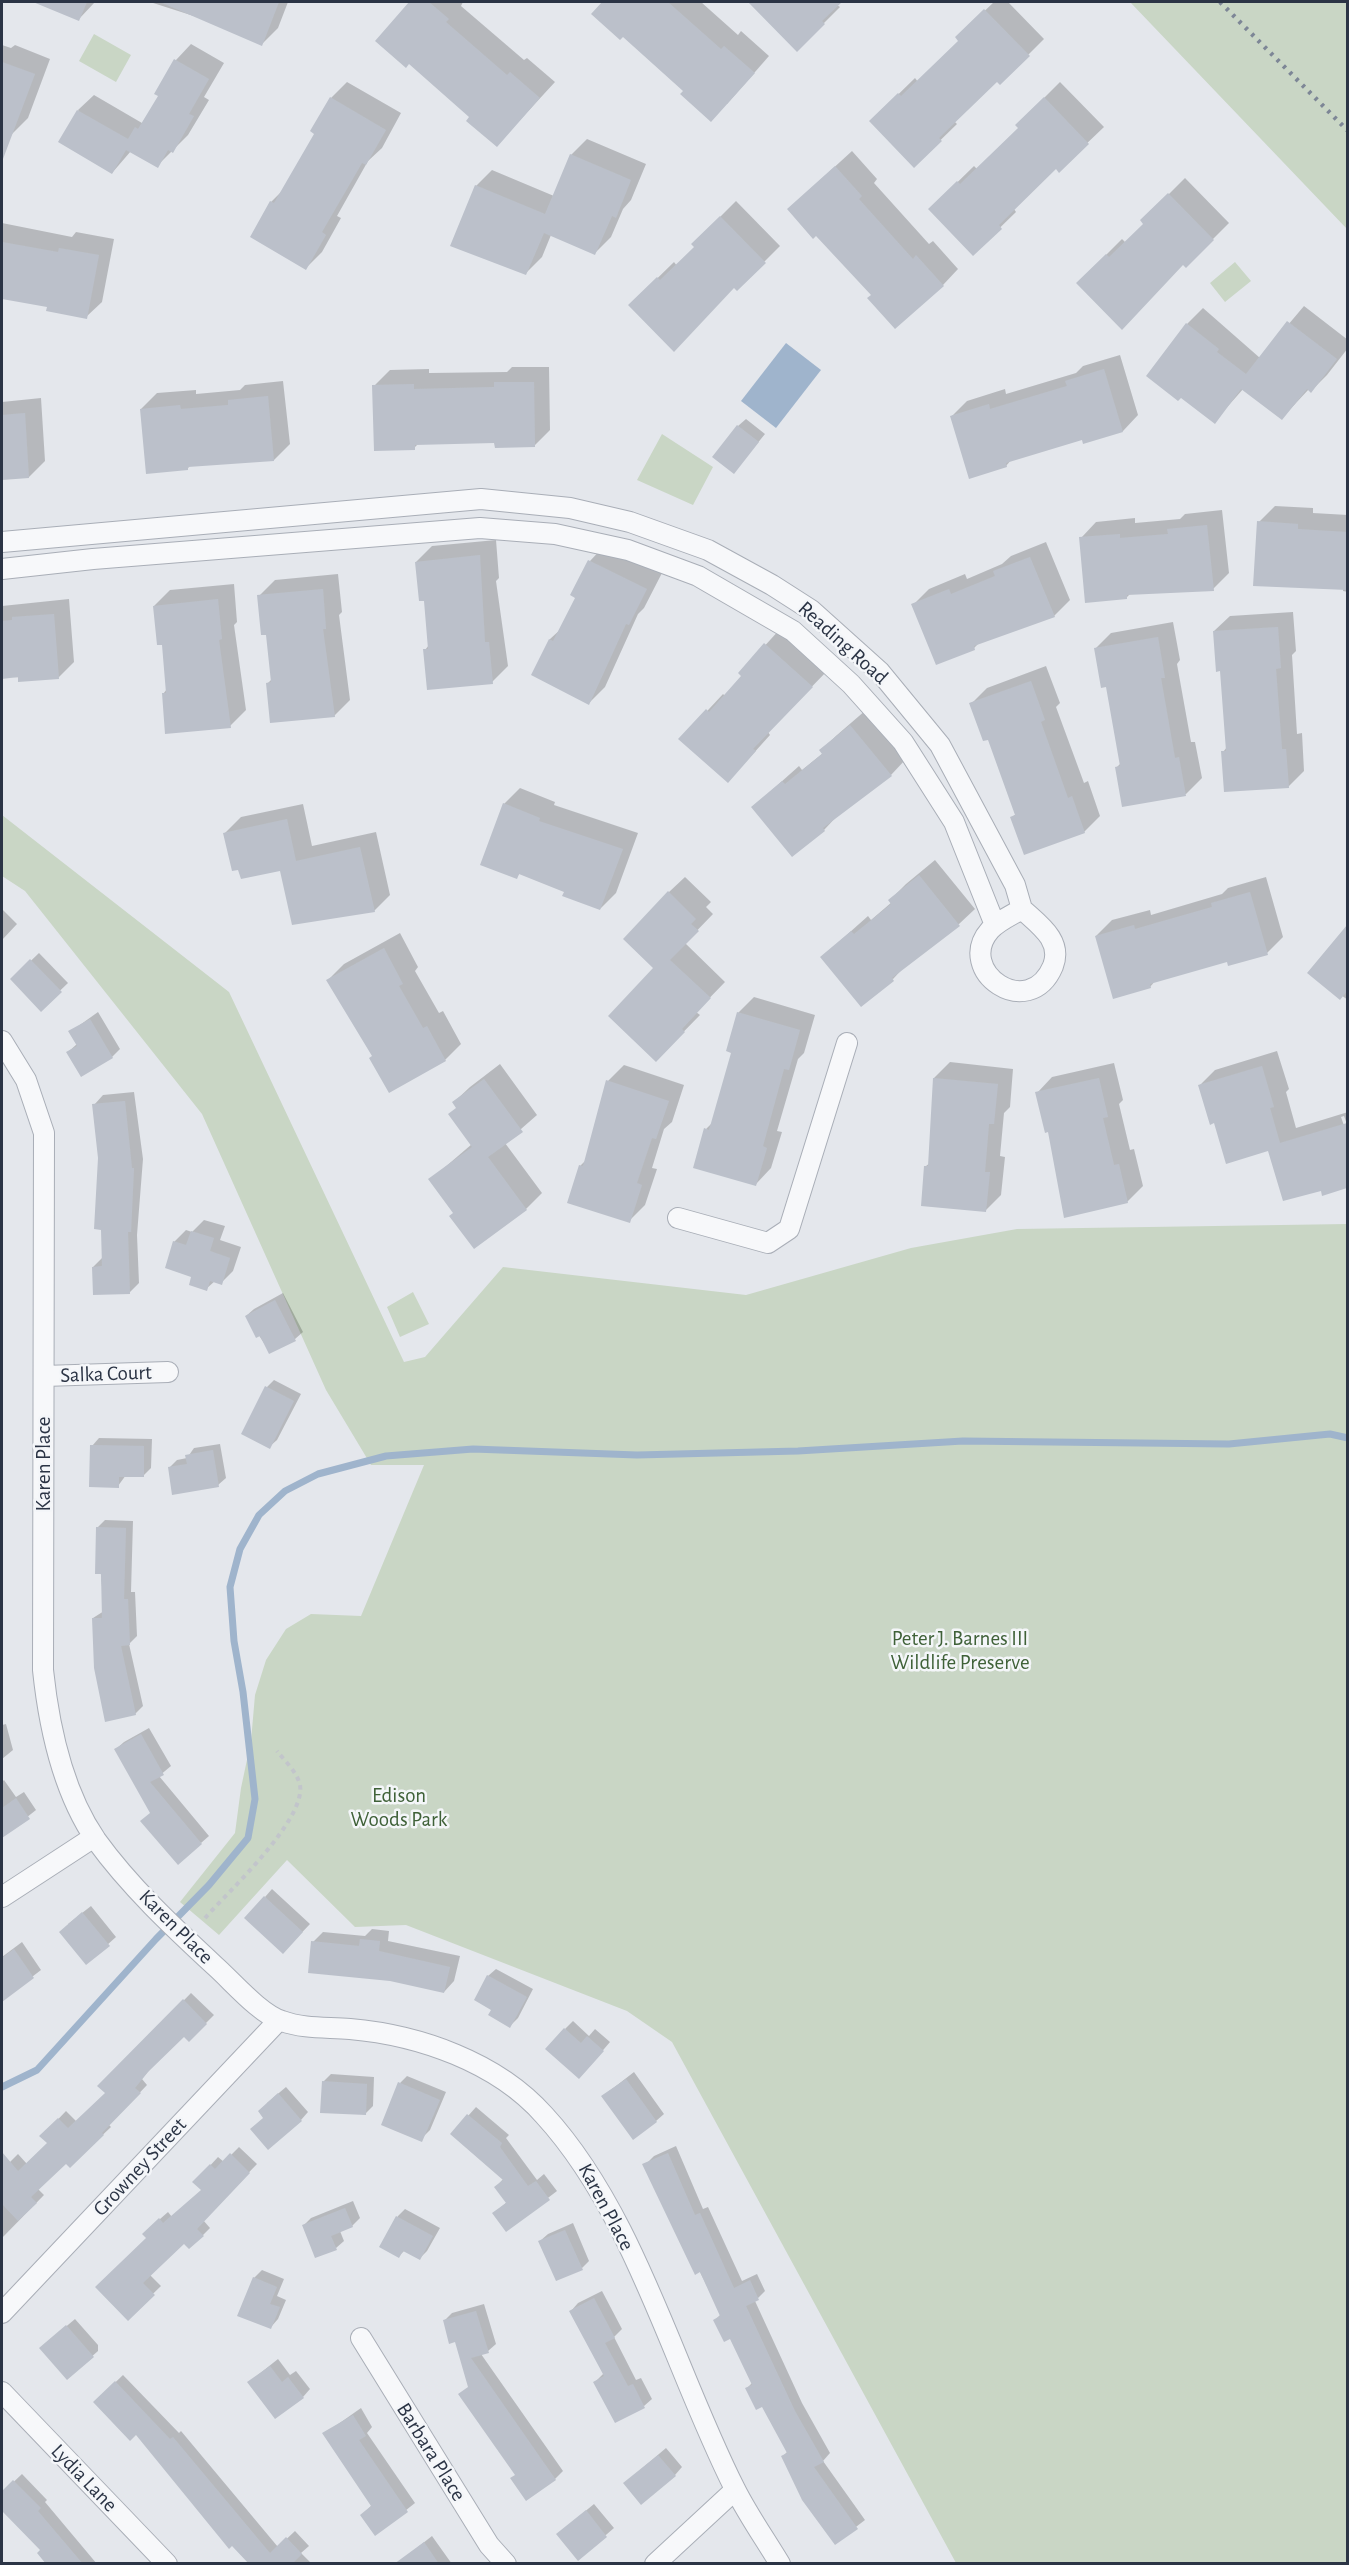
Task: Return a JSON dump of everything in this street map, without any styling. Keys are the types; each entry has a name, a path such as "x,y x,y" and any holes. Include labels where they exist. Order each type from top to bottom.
{"street":[{"name":"Reading Road","path":"2,542 481,499 570,508 630,522 708,550 811,610 880,672 940,745 1015,885 1022,909"},
{"name":"Reading Road","path":"2,569 93,559 480,528 555,534 628,550 698,576 793,631 851,684 903,742 954,822 995,925"},
{"path":"1022,909 1047,932 1054,949 1054,961 1049,975 1029,991 1008,990 994,982 987,974 981,952 986,937 995,925 1022,909"},
{"name":"Karen Place","path":"2,1041 26,1080 44,1133 43,1670 46,1706 71,1790 94,1837 121,1872 177,1930 256,2004 278,2020 314,2028 385,2034 422,2042 488,2072 516,2090 543,2113 587,2166 634,2260 735,2490 780,2564"},
{"path":"678,1218 768,1244 789,1229 847,1043"},
{"name":"Salka Court","path":"44,1376 168,1372"},
{"path":"2,1897 94,1837"},
{"name":"Growney Street","path":"2,2313 278,2020"},
{"name":"Barbara Place","path":"361,2338 489,2545 506,2564"},
{"name":"Lydia Lane","path":"2,2392 167,2564"},
{"path":"655,2564 735,2490"}],"path":[{"path":"205,1918 283,1831 294,1813 300,1786 297,1775 277,1751"}],"green space":[{"path":"1130,2 1347,2 1347,229"},
{"path":"94,34 131,55 116,82 79,61"},
{"path":"1235,262 1251,281 1225,302 1210,283"},
{"path":"662,434 713,467 693,505 637,480"},
{"name":"Peter J. Barnes III Wildlife Preserve","path":"2,815 229,992 404,1362 425,1357 503,1267 746,1295 911,1248 1017,1229 1347,1224 1347,2563 956,2563 672,2042 627,2011 406,1925 355,1927 287,1860 219,1935 180,1902 235,1833 251,1741 255,1695 266,1660 286,1629 311,1614 361,1616 424,1465 371,1465 326,1390 202,1114 25,891 2,876"},
{"path":"413,1292 429,1324 400,1337 387,1307"}],"water":[{"path":"786,343 821,370 776,428 741,401"}],"building":[{"path":"33,2 87,2 79,21"},
{"path":"160,2 279,2 262,46"},
{"path":"409,2 429,2 449,19 446,22 507,75 510,72 540,98 497,147 466,121 469,117 409,64 406,68 375,41"},
{"path":"602,2 668,2 721,49 724,46 755,73 711,122 680,94 683,91 623,37 620,40 591,14"},
{"path":"748,2 842,2 822,21 825,24 797,52"},
{"path":"984,9 1030,56 1000,85 997,82 939,138 942,141 914,168 869,121 898,93 901,96 958,41 955,37"},
{"path":"174,59 209,79 189,114 194,116 173,153 168,150 158,168 126,150 112,174 58,142 77,110 128,139 135,127 138,129 158,96 154,94"},
{"path":"2,62 35,74 3,159 2,159"},
{"path":"330,97 386,130 366,165 362,163 322,232 326,235 306,270 250,237 270,201 274,203 314,134 310,131"},
{"path":"1044,97 1089,144 1059,173 1056,169 999,225 1002,229 973,256 928,209 957,181 960,184 1018,128 1015,125"},
{"path":"570,154 631,180 616,218 612,216 595,255 544,233 526,275 450,246 475,185 545,214"},
{"path":"835,166 862,196 859,199 913,259 916,255 944,286 895,329 867,298 871,295 816,236 813,239 787,209"},
{"path":"1168,193 1214,240 1186,268 1183,265 1122,330 1076,283 1106,254 1109,257 1143,224 1140,220"},
{"path":"720,216 766,263 737,291 734,288 674,352 628,305 657,277 660,280 694,247 691,244"},
{"path":"2,242 58,252 59,248 99,255 87,319 46,311 47,307 2,299"},
{"path":"1287,321 1337,359 1311,393 1307,389 1282,420 1241,389 1215,424 1181,398 1178,401 1146,376 1186,323 1219,349 1217,352 1246,374"},
{"path":"1104,369 1123,432 1083,444 1082,440 1006,463 1007,467 969,479 950,416 989,404 990,409 1067,386 1065,381"},
{"path":"494,382 534,382 535,447 495,448 494,443 415,445 415,450 374,451 372,385 414,384 414,389 494,387"},
{"path":"268,396 274,461 188,467 188,470 146,474 140,409 180,405 181,409 228,405 228,400"},
{"path":"25,413 29,478 2,480 2,415"},
{"path":"737,425 759,442 734,474 712,457"},
{"path":"1257,521 1298,524 1298,529 1347,532 1347,590 1253,586"},
{"path":"1207,525 1214,591 1127,595 1127,599 1085,603 1079,537 1120,534 1120,538 1168,534 1167,529"},
{"path":"480,555 485,642 489,642 493,684 427,690 423,649 428,649 424,601 419,601 415,562"},
{"path":"1030,557 1055,617 974,646 975,650 936,665 911,604 949,589 951,594 995,576 993,571"},
{"path":"588,560 647,589 629,625 626,624 589,705 531,675 549,639 553,641 575,598 570,595"},
{"path":"323,589 326,629 323,629 335,717 270,723 266,683 271,682 266,635 261,635 257,595"},
{"path":"218,599 222,639 219,640 231,728 165,734 162,693 166,693 162,645 157,645 153,606"},
{"path":"54,614 59,679 18,682 18,677 2,679 2,621 12,620 12,617"},
{"path":"1278,627 1281,668 1276,669 1282,749 1286,749 1289,788 1224,792 1221,751 1226,751 1220,671 1216,672 1213,631"},
{"path":"1158,637 1165,678 1161,678 1175,758 1179,757 1186,796 1122,807 1115,767 1120,766 1106,687 1101,688 1094,648"},
{"path":"764,643 813,687 753,749 756,751 728,783 678,739 706,709 709,712 741,676 738,673"},
{"path":"1031,681 1045,720 1041,722 1068,798 1072,796 1085,833 1024,855 1010,817 1015,815 988,740 983,741 969,703"},
{"path":"850,725 892,776 823,828 825,831 792,857 751,807 782,781 785,784 822,754 819,750"},
{"path":"503,803 540,818 539,821 623,849 600,910 562,896 564,892 519,874 517,879 480,865"},
{"path":"287,819 296,861 360,847 375,912 292,925 280,871 241,879 238,870 232,871 223,833"},
{"path":"919,875 960,926 892,978 894,981 861,1007 820,957 851,931 854,934 891,904 888,900"},
{"path":"668,891 696,919 691,924 699,931 670,960 711,998 682,1029 685,1032 656,1062 608,1016 653,968 623,939"},
{"path":"1250,892 1268,955 1228,966 1227,962 1150,984 1151,988 1113,999 1095,936 1134,925 1135,929 1212,907 1211,903"},
{"path":"1347,925 1347,991 1340,1000 1307,973"},
{"path":"384,948 403,984 399,986 423,1028 427,1026 446,1061 389,1093 369,1058 372,1056 326,980"},
{"path":"30,959 62,992 41,1012 10,979"},
{"path":"737,1012 800,1030 789,1070 784,1069 763,1146 767,1148 756,1186 693,1168 704,1128 709,1130 731,1053 726,1051"},
{"path":"90,1019 113,1058 81,1077 66,1052 77,1046 68,1031"},
{"path":"1262,1066 1274,1107 1270,1108 1280,1143 1347,1123 1347,1188 1322,1196 1321,1191 1283,1201 1268,1151 1226,1164 1214,1123 1210,1125 1198,1085"},
{"path":"933,1078 998,1084 994,1124 989,1124 985,1172 990,1172 986,1212 921,1206 924,1166 928,1166"},
{"path":"1099,1078 1108,1117 1103,1118 1114,1165 1119,1164 1128,1203 1064,1218 1048,1132 1045,1133 1035,1092"},
{"path":"484,1079 523,1132 488,1157 527,1210 474,1249 449,1216 453,1213 428,1179 472,1147 448,1114 456,1108 452,1102"},
{"path":"606,1080 669,1101 656,1139 652,1138 637,1183 642,1185 630,1223 567,1203 579,1165 583,1166"},
{"path":"125,1101 132,1168 134,1168 131,1232 128,1232 130,1294 93,1295 92,1267 102,1266 101,1230 94,1229 98,1158 92,1104"},
{"path":"191,1231 214,1238 210,1251 230,1258 222,1285 210,1281 207,1291 189,1285 191,1277 165,1268 173,1241 186,1245"},
{"path":"275,1300 296,1341 269,1354 260,1336 256,1338 245,1316"},
{"path":"265,1386 294,1401 270,1449 241,1434"},
{"path":"90,1445 144,1446 144,1477 119,1477 119,1488 89,1487"},
{"path":"213,1450 219,1487 172,1495 168,1467 187,1464 185,1455"},
{"path":"96,1527 126,1528 124,1599 128,1599 130,1645 121,1646 136,1715 105,1722 94,1668 92,1618 102,1618 101,1574 95,1574"},
{"path":"141,1734 164,1775 150,1782 202,1844 178,1865 140,1821 150,1813 114,1749"},
{"path":"16,1798 30,1819 2,1838 2,1808"},
{"path":"264,1896 303,1932 283,1954 244,1918"},
{"path":"82,1912 110,1946 86,1965 59,1932"},
{"path":"360,1939 380,1941 379,1951 450,1967 444,1993 390,1981 308,1973 311,1941 359,1946"},
{"path":"14,1949 34,1978 2,2002 2,1958"},
{"path":"487,1975 527,1997 510,2028 488,2015 491,2010 474,2000"},
{"path":"183,1999 207,2024 189,2042 184,2037 148,2072 135,2088 141,2093 102,2133 104,2135 70,2168 66,2164 31,2197 37,2203 18,2221 2,2204 2,2152 18,2171 47,2143 39,2136 58,2118 68,2128 105,2093 97,2086"},
{"path":"564,2028 581,2043 587,2036 604,2051 579,2079 545,2049"},
{"path":"626,2079 657,2122 633,2140 601,2096"},
{"path":"322,2081 367,2084 366,2115 320,2113"},
{"path":"398,2082 440,2100 422,2142 381,2125"},
{"path":"278,2093 302,2121 268,2150 250,2129 263,2118 258,2111"},
{"path":"467,2114 502,2143 500,2147 528,2186 536,2181 550,2200 506,2232 492,2213 506,2203 494,2187 503,2180 450,2134"},
{"path":"230,2153 250,2173 197,2229 204,2236 189,2249 184,2244 143,2283 155,2295 128,2321 95,2287 146,2238 142,2234 159,2218 163,2223 201,2190 192,2182 210,2164 215,2169"},
{"path":"668,2153 695,2215 700,2213 734,2288 750,2280 759,2300 746,2306 795,2411 824,2462 814,2467 858,2529 835,2545 802,2500 781,2456 787,2453 762,2407 756,2410 745,2388 752,2385 730,2339 724,2342 713,2320 720,2316 700,2272 695,2275 642,2164"},
{"path":"345,2208 353,2227 331,2236 337,2250 315,2258 302,2225"},
{"path":"396,2216 433,2236 420,2260 403,2251 399,2258 379,2247"},
{"path":"565,2230 583,2270 556,2281 538,2241"},
{"path":"253,2277 277,2287 270,2304 280,2307 271,2329 237,2316"},
{"path":"594,2298 615,2338 605,2343 628,2386 633,2384 645,2408 615,2423 593,2382 604,2376 569,2311"},
{"path":"476,2311 489,2353 471,2358 556,2480 526,2501 510,2478 515,2475 458,2394 468,2387 455,2342 449,2344 443,2320"},
{"path":"66,2325 94,2357 67,2380 39,2348"},
{"path":"270,2366 282,2382 288,2377 304,2398 275,2419 247,2382"},
{"path":"115,2381 170,2439 173,2437 270,2553 286,2537 302,2554 292,2564 249,2564 232,2546 229,2549 136,2435 130,2441 93,2402"},
{"path":"353,2415 366,2436 359,2440 408,2512 375,2536 360,2515 371,2506 322,2433"},
{"path":"658,2455 676,2476 641,2505 623,2483"},
{"path":"13,2480 41,2508 38,2511 83,2564 46,2564 37,2553 40,2550 2,2511 2,2491"},
{"path":"586,2510 607,2537 578,2561 556,2534"},
{"path":"424,2542 439,2564 394,2564"}],"waterway":[{"path":"2,2087 37,2070 156,1939 209,1885 248,1838 255,1799 243,1692 234,1641 230,1587 240,1549 259,1515 285,1491 318,1474 386,1456 473,1449 637,1455 798,1451 963,1441 1229,1444 1330,1434 1348,1438"}],"railway":[{"path":"1220,2 1348,131"}],"park label":[{"name":"Edison Woods Park","path":"399,1808"}]}
